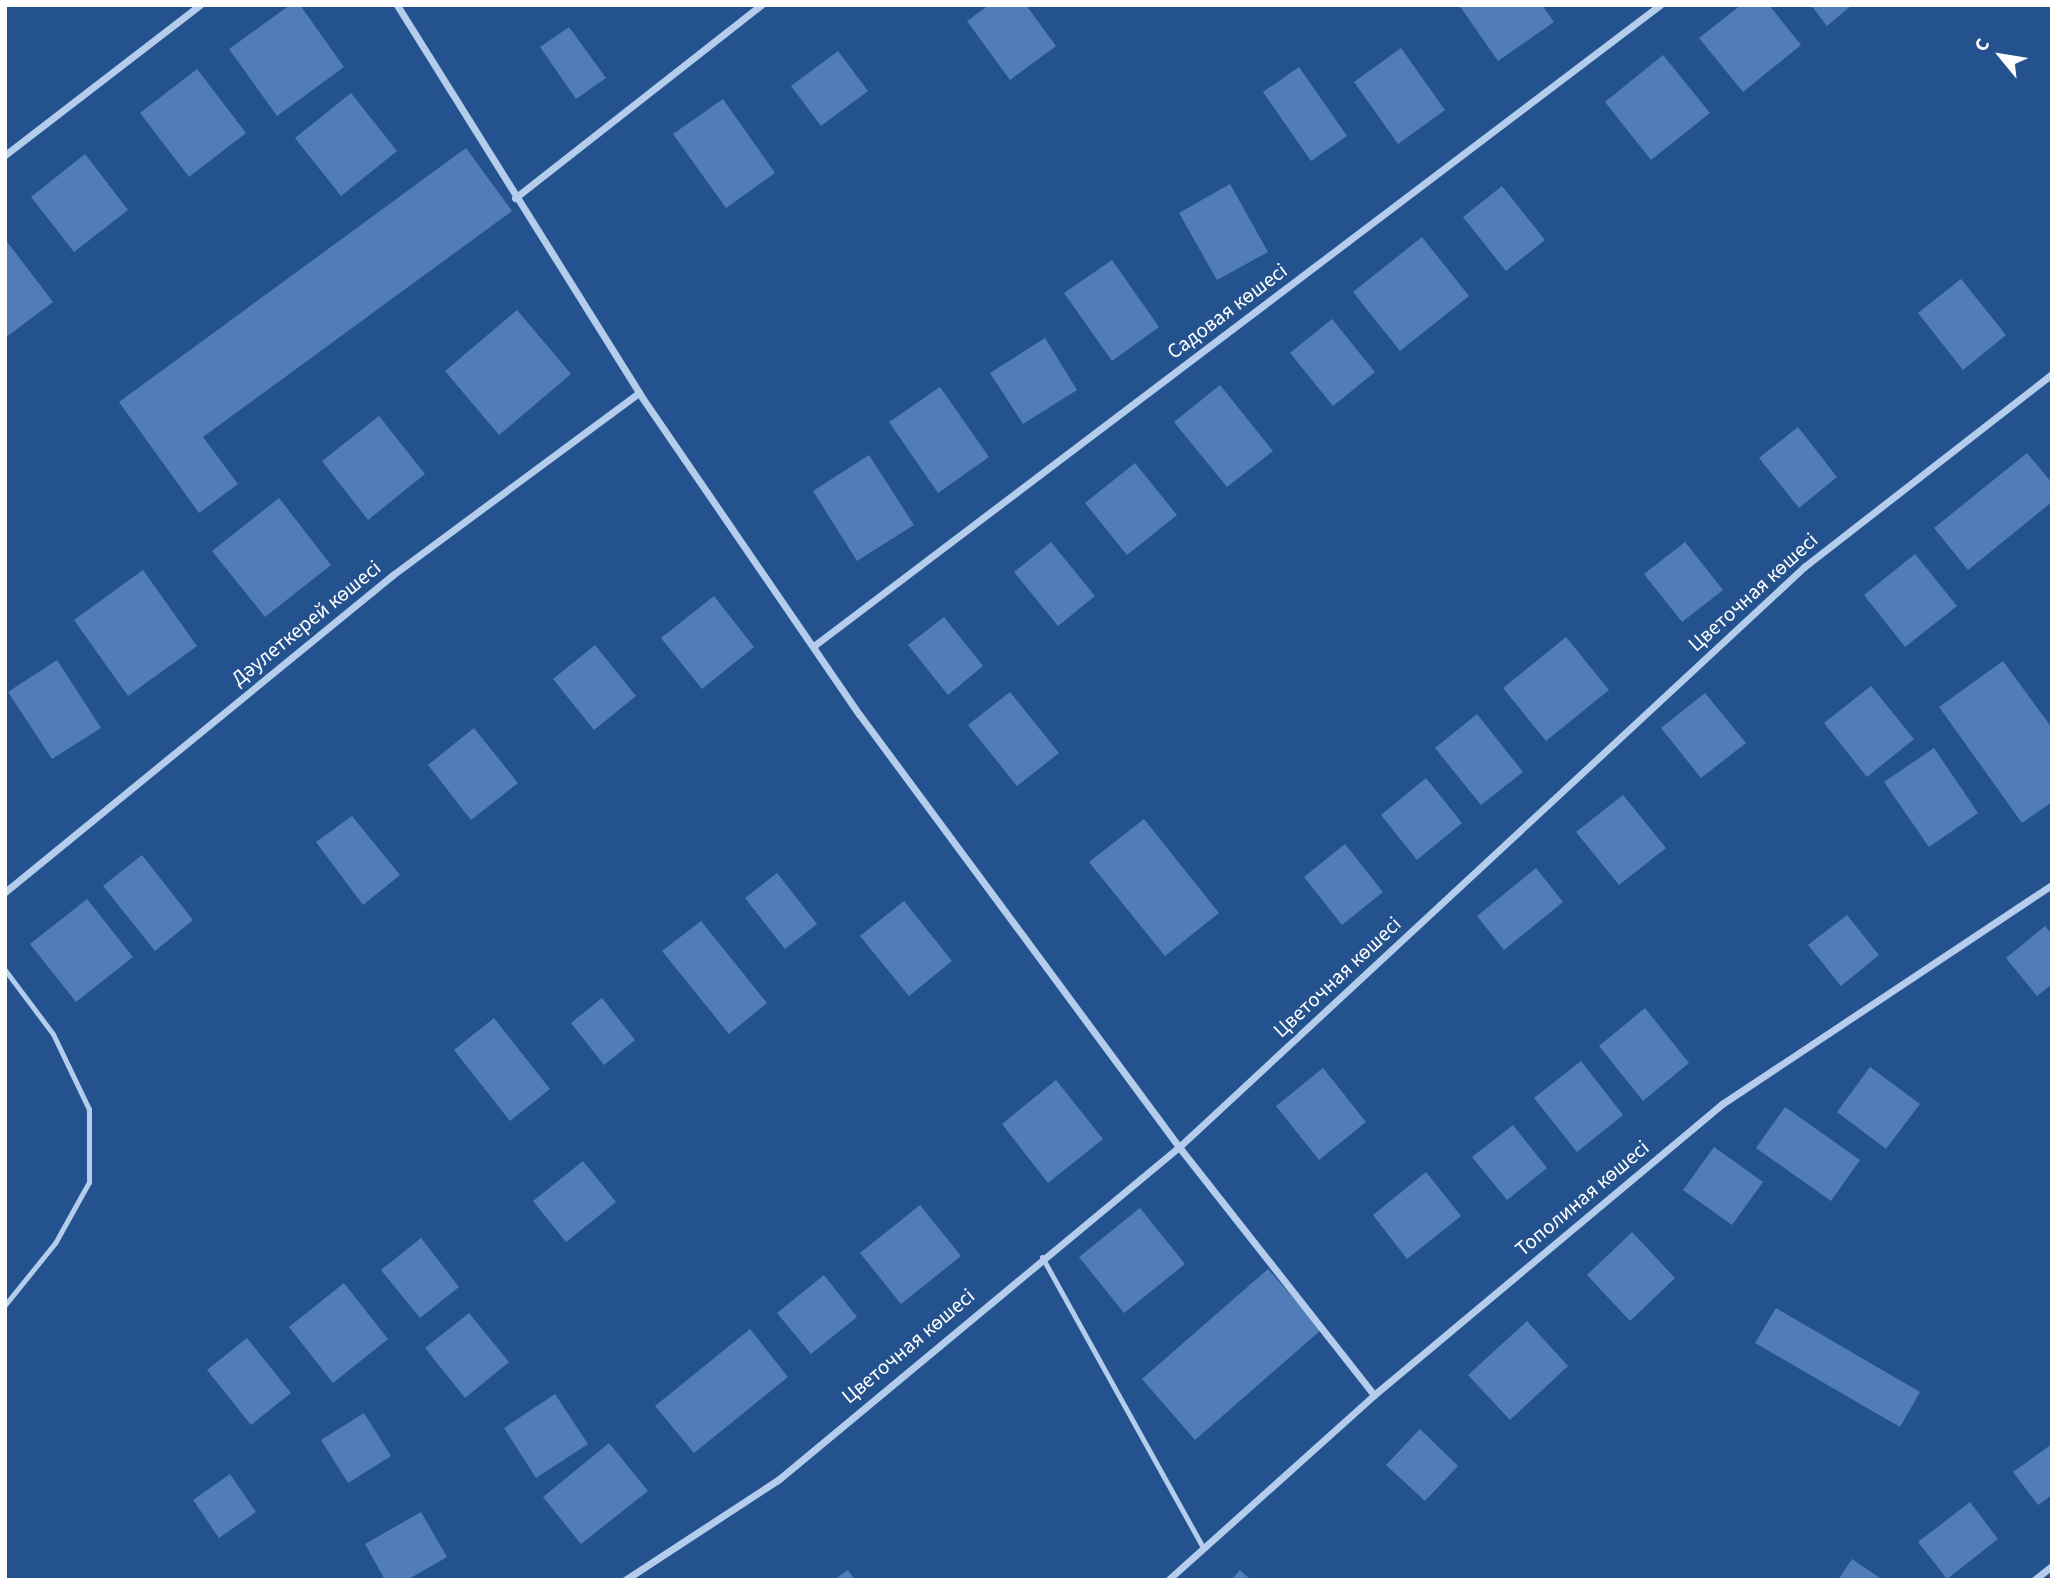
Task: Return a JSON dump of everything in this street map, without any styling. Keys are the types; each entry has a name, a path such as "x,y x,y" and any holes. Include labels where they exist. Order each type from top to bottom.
{"street":[{"path":"5,155 200,5"},
{"path":"397,5 639,393 815,645 859,714 1179,1147 1374,1395"},
{"path":"515,198 761,5"},
{"name":"Садовая көшесі","path":"815,645 1660,5"},
{"name":"Цветочная көшесі","path":"625,1580 778,1479 1042,1257 1179,1147 1804,567 2052,374"},
{"name":"Дәулеткерей көшесі","path":"5,892 394,574 639,393"},
{"name":"Тополиная көшесі","path":"1168,1580 1374,1395 1722,1104 2052,885"},
{"path":"2034,1580 2052,1566"}],"lane":[{"path":"5,970 53,1034 89,1109 89,1182 55,1243 5,1305"},
{"path":"1042,1257 1203,1548"}],"building":[{"path":"290,5 300,5 344,67 277,116 229,49"},
{"path":"989,5 1026,5 1056,46 1010,80 967,21"},
{"path":"1459,5 1542,5 1554,22 1498,61"},
{"path":"1741,5 1769,5 1801,45 1743,92 1699,38"},
{"path":"1811,5 1852,5 1827,26"},
{"path":"569,27 606,78 576,99 540,47"},
{"path":"1401,48 1445,110 1398,144 1354,82"},
{"path":"838,51 868,91 821,126 791,86"},
{"path":"1663,55 1710,113 1651,160 1605,102"},
{"path":"1299,67 1347,136 1311,161 1263,92"},
{"path":"197,69 246,133 189,177 140,113"},
{"path":"351,93 397,151 341,196 295,138"},
{"path":"723,99 775,173 726,208 673,134"},
{"path":"466,148 512,211 203,437 238,484 199,513 119,402"},
{"path":"85,154 128,210 74,252 31,197"},
{"path":"1230,184 1268,252 1217,280 1179,213"},
{"path":"1502,186 1545,240 1506,271 1463,217"},
{"path":"1422,237 1469,296 1400,351 1353,292"},
{"path":"5,239 53,302 5,338"},
{"path":"1112,260 1159,327 1112,361 1064,293"},
{"path":"1961,279 2006,335 1963,370 1918,313"},
{"path":"517,310 571,374 499,435 445,371"},
{"path":"1332,319 1375,372 1333,406 1290,353"},
{"path":"1045,338 1077,390 1023,424 990,373"},
{"path":"1220,385 1273,451 1227,487 1174,422"},
{"path":"940,387 989,457 938,493 889,422"},
{"path":"379,416 425,474 368,520 322,461"},
{"path":"1798,427 1837,477 1799,508 1759,458"},
{"path":"2027,453 2052,483 2052,502 1968,570 1934,528"},
{"path":"869,455 914,525 857,561 813,491"},
{"path":"1135,463 1177,515 1127,555 1085,503"},
{"path":"279,498 331,565 265,617 212,551"},
{"path":"1051,542 1095,596 1058,626 1014,572"},
{"path":"1685,542 1723,590 1682,622 1644,574"},
{"path":"1915,554 1957,606 1905,647 1864,595"},
{"path":"143,570 197,646 128,696 74,620"},
{"path":"714,596 754,647 702,689 661,638"},
{"path":"944,617 983,666 948,695 908,645"},
{"path":"1566,637 1609,690 1546,741 1503,688"},
{"path":"595,645 636,696 594,730 553,679"},
{"path":"57,660 101,728 52,759 8,692"},
{"path":"2003,661 2052,728 2052,802 2022,823 1939,707"},
{"path":"1871,686 1914,739 1867,777 1824,723"},
{"path":"1010,692 1059,753 1017,786 968,725"},
{"path":"1705,693 1746,743 1701,778 1661,728"},
{"path":"1477,714 1523,772 1481,805 1435,748"},
{"path":"474,728 518,783 471,820 428,765"},
{"path":"1934,748 1978,813 1929,847 1884,782"},
{"path":"1426,778 1462,823 1417,860 1381,815"},
{"path":"1623,795 1666,848 1619,885 1576,832"},
{"path":"352,816 400,875 363,905 316,842"},
{"path":"1144,819 1219,913 1165,956 1089,862"},
{"path":"1345,844 1383,892 1342,925 1304,877"},
{"path":"142,855 193,920 155,951 103,886"},
{"path":"1536,868 1563,902 1504,950 1477,916"},
{"path":"777,873 817,924 785,949 745,898"},
{"path":"87,899 133,957 76,1002 30,944"},
{"path":"904,901 952,961 909,996 860,936"},
{"path":"1847,915 1879,955 1841,986 1808,945"},
{"path":"701,921 767,1003 729,1034 662,951"},
{"path":"2045,926 2052,934 2052,984 2037,996 2006,958"},
{"path":"602,998 635,1040 604,1065 571,1023"},
{"path":"1645,1008 1689,1063 1643,1101 1599,1046"},
{"path":"494,1018 550,1089 510,1121 454,1050"},
{"path":"1581,1061 1623,1115 1577,1152 1534,1098"},
{"path":"1870,1067 1920,1104 1886,1149 1837,1112"},
{"path":"1323,1068 1366,1122 1319,1160 1276,1106"},
{"path":"1056,1080 1103,1139 1048,1183 1002,1124"},
{"path":"1785,1107 1860,1160 1831,1201 1756,1148"},
{"path":"1513,1125 1547,1168 1507,1200 1472,1157"},
{"path":"1714,1147 1763,1182 1732,1225 1683,1190"},
{"path":"583,1161 616,1202 566,1242 533,1201"},
{"path":"1426,1172 1461,1216 1407,1259 1373,1215"},
{"path":"920,1205 961,1256 901,1304 860,1253"},
{"path":"1140,1208 1185,1264 1124,1313 1079,1257"},
{"path":"1632,1232 1675,1278 1630,1321 1587,1275"},
{"path":"421,1238 459,1287 420,1318 381,1270"},
{"path":"1268,1269 1321,1330 1195,1440 1142,1379"},
{"path":"824,1275 857,1317 811,1354 777,1313"},
{"path":"344,1283 388,1339 333,1383 289,1327"},
{"path":"1776,1308 1920,1392 1900,1427 1755,1343"},
{"path":"469,1313 509,1362 465,1398 425,1348"},
{"path":"1527,1321 1568,1366 1510,1420 1468,1375"},
{"path":"750,1329 788,1377 694,1453 655,1406"},
{"path":"247,1338 291,1393 251,1425 207,1370"},
{"path":"555,1394 588,1444 536,1478 504,1428"},
{"path":"364,1413 391,1456 348,1483 321,1440"},
{"path":"1420,1429 1458,1466 1425,1501 1386,1465"},
{"path":"609,1443 648,1491 581,1544 543,1497"},
{"path":"2052,1444 2052,1495 2038,1505 2013,1472"},
{"path":"230,1474 256,1512 219,1538 193,1500"},
{"path":"1970,1502 1998,1539 1947,1579 1918,1542"},
{"path":"421,1512 447,1557 407,1580 385,1580 365,1544"},
{"path":"1852,1559 1883,1580 1838,1580"},
{"path":"848,1570 855,1580 834,1580"},
{"path":"1240,1570 1251,1580 1231,1580"}]}
